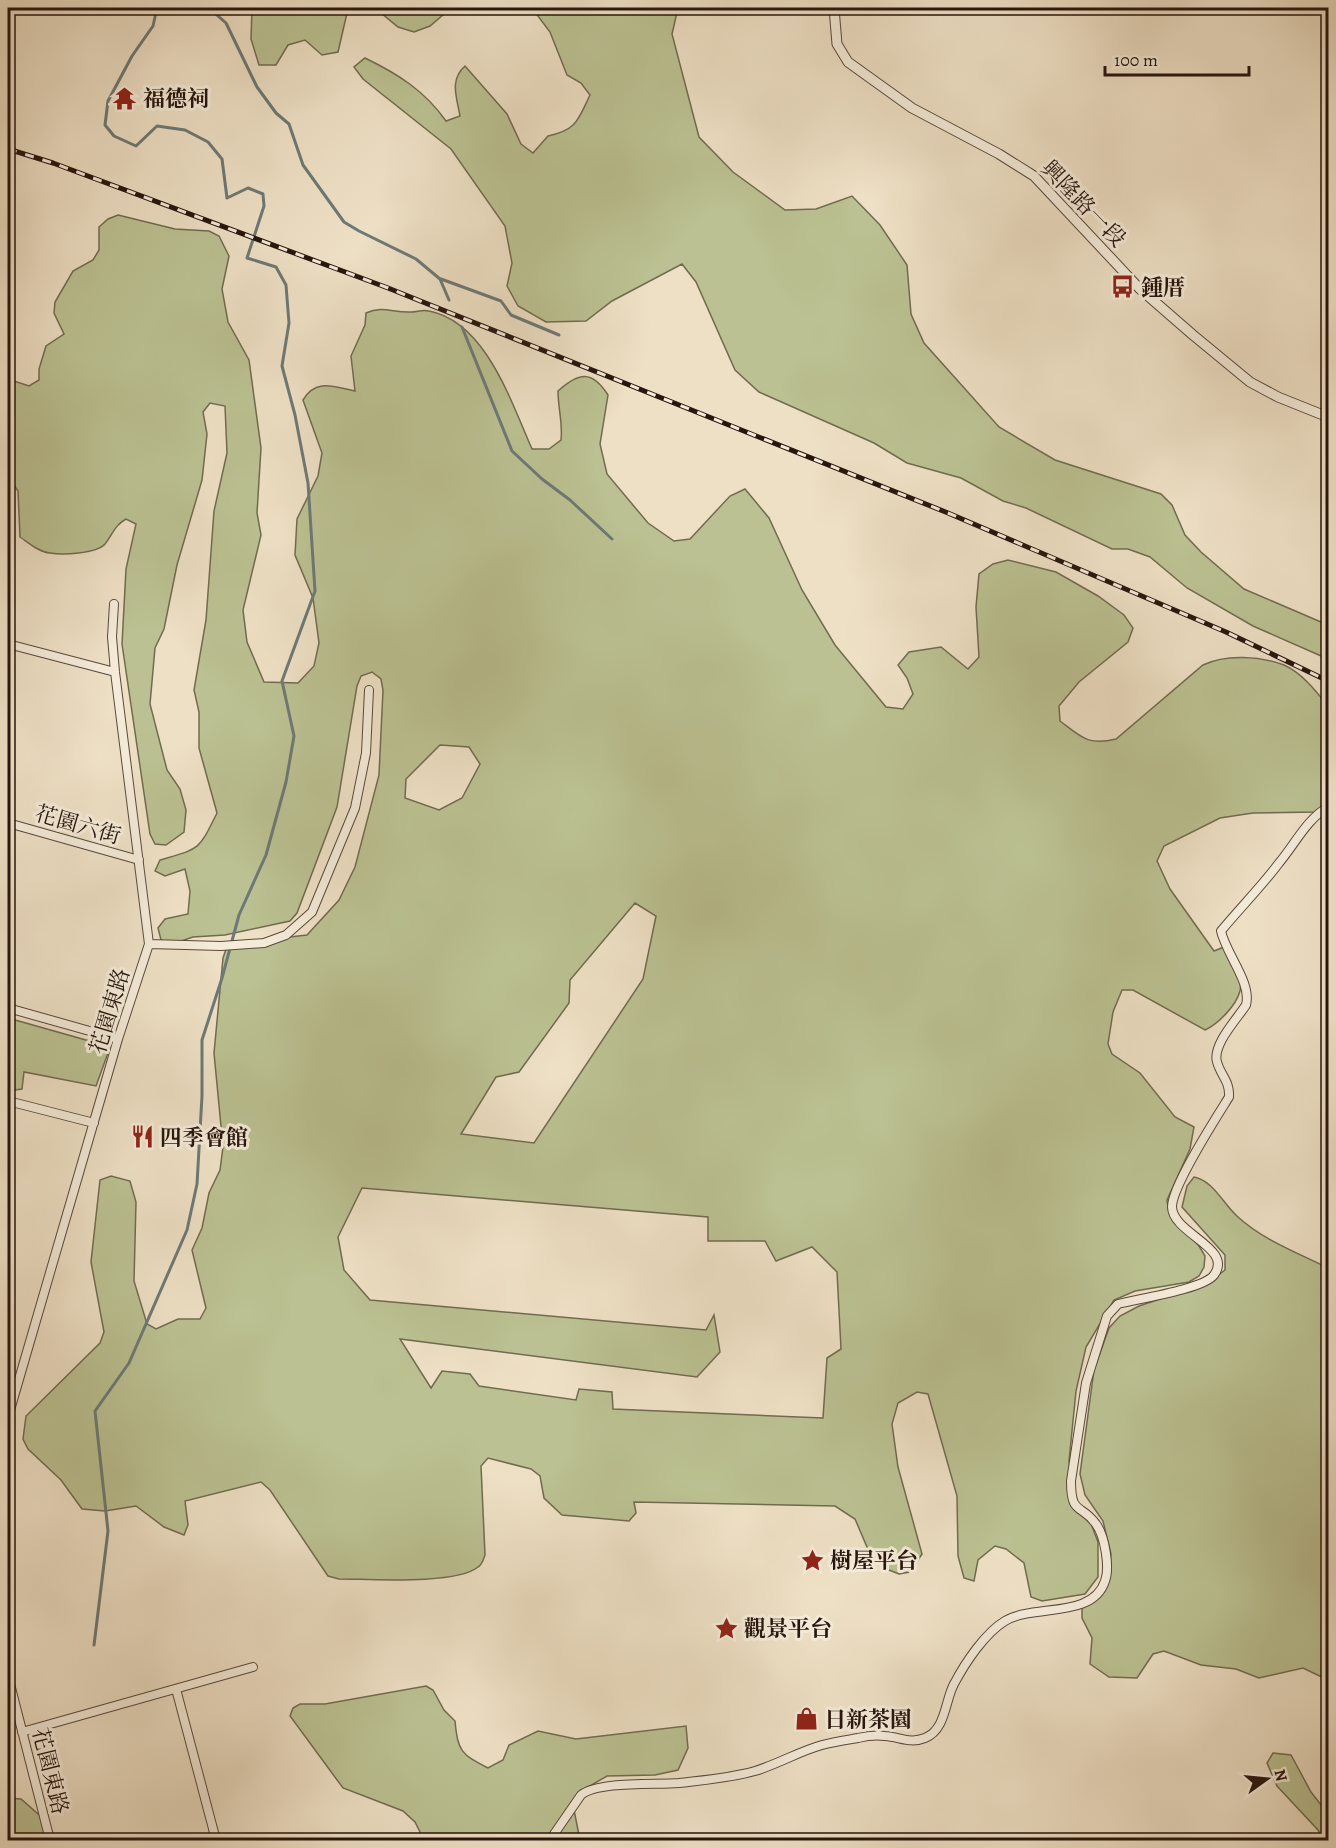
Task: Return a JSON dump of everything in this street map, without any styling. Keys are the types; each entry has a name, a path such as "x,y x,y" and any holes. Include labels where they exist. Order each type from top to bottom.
{"street":[{"name":"興隆路一段","path":"834,8 837,44 848,62 912,108 999,154 1034,176 1139,288 1201,342 1250,381 1278,397 1329,417"},
{"name":"花園東路","path":"8,1417 118,1039 149,944 115,672 112,637 114,604"},
{"path":"8,644 115,672"},
{"path":"149,944 221,946 264,944 286,935 312,912 355,808 366,753 369,690"},
{"path":"550,1840 581,1795 587,1790 603,1786 654,1785 722,1778 777,1764 822,1745 860,1737 886,1736 914,1741 928,1737 943,1717 954,1684 971,1655 1002,1622 1015,1616 1063,1609 1091,1602 1101,1589 1107,1571 1103,1538 1096,1523 1077,1508 1071,1497 1071,1481 1086,1383 1107,1316 1118,1304 1199,1285 1214,1275 1218,1264 1216,1255 1179,1224 1172,1210 1173,1200 1194,1154 1228,1097 1229,1087 1216,1060 1218,1045 1246,1005 1248,998 1244,983 1221,931 1279,864 1310,821 1329,807"},
{"name":"花園六街","path":"8,823 139,860"},
{"path":"8,1008 118,1039"},
{"path":"8,1101 94,1123"},
{"path":"22,1732 252,1667"},
{"name":"花園東路","path":"8,1676 50,1840"},
{"path":"176,1689 216,1840"}],"green space":[{"path":"252,8 355,8 347,13 338,52 322,55 305,40 288,45 276,65 259,65 251,39"},
{"path":"375,8 451,8 430,26 414,32 398,27"},
{"path":"532,8 678,8 672,34 699,137 733,172 785,210 816,209 852,196 880,225 907,265 911,314 924,343 999,427 1055,460 1161,494 1172,505 1185,535 1244,589 1328,625 1328,659 1253,626 1187,588 1150,557 1128,549 1112,549 1026,508 1003,501 961,478 907,463 874,443 759,392 735,370 696,282 682,264 612,301 586,321 546,322 518,306 507,286 512,263 505,226 451,149 363,79 354,67 365,58 389,70 420,92 446,121 460,116 456,83 460,71 465,66 507,114 521,144 533,153 548,136 565,131 575,123 590,95 581,83 567,75 550,32"},
{"path":"118,215 175,229 209,231 219,236 229,256 222,289 228,322 249,360 261,448 257,513 261,535 243,610 247,642 264,682 298,683 314,666 319,643 313,598 295,555 297,519 318,476 322,453 303,400 308,393 320,386 333,386 355,391 351,356 365,325 366,313 378,310 413,312 424,310 449,318 481,347 505,388 532,449 549,449 561,440 558,391 579,377 585,376 596,381 608,395 600,444 607,474 648,523 674,541 690,539 730,496 745,489 769,518 802,590 835,645 886,707 903,709 913,694 907,678 898,665 909,652 941,647 968,669 979,657 976,607 979,574 993,564 1008,560 1056,572 1098,596 1124,615 1133,628 1128,642 1079,682 1059,706 1060,721 1085,739 1106,741 1116,739 1203,665 1222,659 1253,658 1291,668 1314,689 1328,706 1328,803 1317,812 1253,813 1220,818 1164,846 1157,861 1170,889 1214,951 1224,947 1230,956 1241,986 1235,1003 1221,1019 1205,1030 1133,990 1122,990 1113,1012 1108,1044 1112,1054 1140,1073 1175,1117 1194,1127 1190,1149 1167,1200 1169,1213 1199,1246 1205,1256 1204,1267 1199,1276 1189,1282 1135,1291 1114,1300 1086,1347 1076,1391 1069,1461 1075,1504 1090,1521 1098,1542 1098,1577 1085,1594 1042,1601 1031,1597 1024,1563 1006,1549 995,1546 978,1560 974,1581 964,1578 958,1556 957,1496 928,1394 917,1392 898,1403 892,1424 898,1467 922,1554 910,1572 899,1574 889,1570 870,1554 855,1519 835,1506 634,1502 636,1513 629,1521 562,1515 544,1498 540,1476 531,1469 488,1458 481,1466 485,1555 479,1566 467,1573 432,1579 339,1579 328,1576 270,1490 261,1482 185,1501 188,1525 184,1535 164,1527 136,1506 105,1511 82,1509 61,1480 28,1449 23,1439 26,1416 100,1343 104,1332 91,1262 100,1180 111,1176 130,1181 136,1202 134,1281 147,1324 156,1329 178,1319 200,1319 206,1308 192,1250 202,1228 209,1193 220,1170 223,1147 214,1053 223,958 227,946 237,943 307,935 339,900 355,867 379,775 383,690 381,679 372,672 361,676 357,686 337,807 297,913 290,921 225,935 193,937 172,944 161,940 158,928 165,919 188,914 190,891 185,869 165,876 155,871 160,860 184,853 197,846 206,835 217,813 199,748 199,712 194,690 206,620 214,511 227,453 225,406 210,403 203,412 207,434 202,480 177,565 164,629 155,648 150,704 167,770 180,789 186,810 184,832 166,845 155,844 150,834 122,644 126,569 136,524 126,519 116,527 105,544 94,550 62,554 42,551 20,537 18,491 8,476 8,379 29,386 39,380 39,369 46,346 64,334 54,313 55,302 73,271 93,260 99,250 99,227 108,219","holes":["440,745 469,747 480,764 462,798 439,810 405,798 406,779","635,903 656,916 643,979 534,1143 461,1134 496,1077 519,1072 569,1003 570,980","362,1188 708,1217 708,1241 765,1241 776,1261 812,1247 837,1272 841,1349 827,1358 823,1418 613,1409 612,1392 579,1389 576,1400 479,1386 470,1374 442,1371 431,1388 400,1339 697,1377 720,1352 714,1315 706,1330 370,1300 344,1270 338,1237"]},
{"path":"8,1018 100,1044 108,1053 96,1086 24,1072 22,1089 8,1091"},
{"path":"1194,1177 1213,1188 1238,1217 1258,1233 1328,1268 1328,1680 1303,1668 1259,1678 1236,1669 1201,1665 1164,1651 1153,1654 1137,1678 1109,1677 1090,1664 1092,1638 1082,1618 1082,1608 1108,1580 1111,1554 1103,1521 1085,1495 1080,1474 1094,1370 1109,1328 1120,1316 1139,1306 1208,1283 1225,1270 1225,1255 1182,1207 1187,1186"},
{"path":"426,1686 433,1690 444,1710 455,1721 462,1751 488,1768 503,1760 509,1745 538,1731 576,1739 686,1726 688,1748 678,1770 655,1775 607,1776 581,1791 573,1805 580,1840 424,1840 415,1822 403,1811 343,1788 290,1716 293,1708 300,1704 325,1704"},
{"path":"1273,1753 1291,1755 1311,1792 1328,1814 1328,1840 1324,1840 1318,1830 1277,1786 1267,1763"},
{"path":"8,1798 21,1799 45,1820 46,1840 8,1840"}],"waterway":[{"path":"94,1645 108,1531 95,1411 129,1363 187,1230 197,1184 202,1096 202,1040 239,915 266,855 286,782 294,736 282,681 315,591 308,483 295,415 282,366 289,323 286,285 276,267 247,258 264,206 263,194 248,188 227,198 222,159 208,142 185,130 157,126 136,146 114,136 105,125 108,101 132,56 153,26 157,8"},
{"path":"173,8 180,12 206,8"},
{"path":"209,8 226,23 257,87 276,113 289,124 303,165 344,222 416,259 440,279 449,300"},
{"path":"441,279 501,301 511,315 559,335"},
{"path":"462,327 512,451 612,539"}],"railway":[{"path":"8,149 53,163 388,288 948,513 1226,632 1328,681"}],"place":[{"name":"福德祠","path":"125,98"},
{"name":"鍾厝","path":"1123,287"},
{"name":"四季會館","path":"142,1137"},
{"name":"樹屋平台","path":"812,1560"},
{"name":"觀景平台","path":"726,1628"},
{"name":"日新茶園","path":"806,1719"}]}
